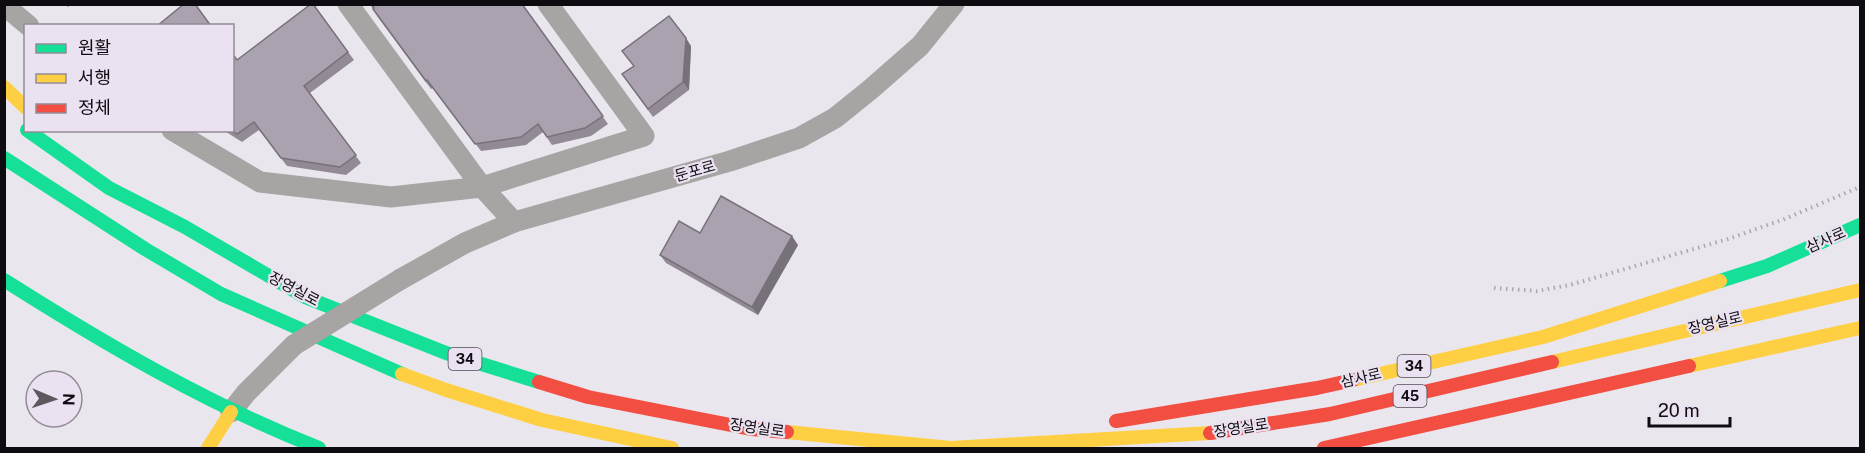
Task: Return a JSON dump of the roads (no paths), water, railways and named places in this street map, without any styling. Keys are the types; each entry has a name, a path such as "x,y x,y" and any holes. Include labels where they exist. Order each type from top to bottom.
{"main road":[{"path":"4,87 24,106"},
{"name":"장영실로","path":"30,132 109,188 185,227 304,297 446,353 588,397 751,429 951,448 1198,435 1330,414 1860,290"},
{"path":"52,132 109,188"},
{"name":"장영실로","path":"4,158 145,249 221,294 382,366 446,390 542,420 672,448"},
{"name":"삼사로","path":"1105,423 1317,388 1543,337 1767,266 1860,225"},
{"path":"4,280 158,374 276,433 319,448"},
{"path":"1324,448 1860,328"},
{"path":"208,448 231,412"},
{"name":"34","path":"951,448 1081,426"}],"street":[{"path":"348,4 482,187 514,222"},
{"path":"175,132 260,182 391,197 482,187 644,136 548,4"},
{"name":"둔포로","path":"231,412 246,393 294,345 401,279 465,243 514,222 730,161 799,138 835,118 871,90 920,46 954,4"},
{"path":"4,5 27,24"}]}
